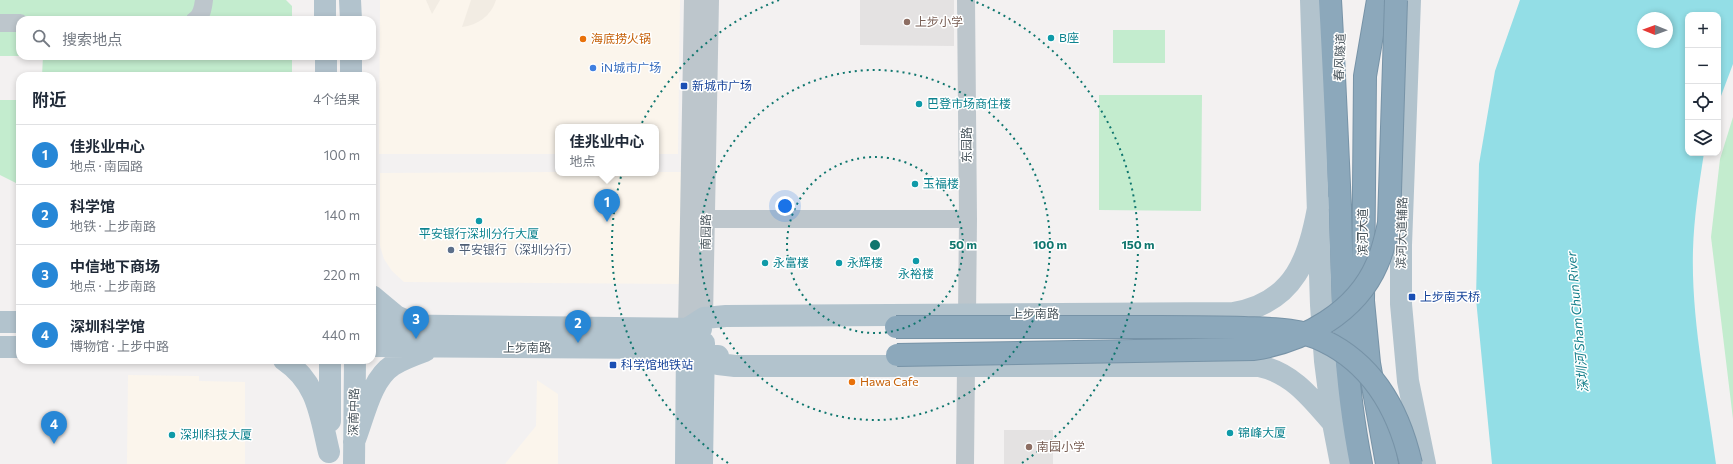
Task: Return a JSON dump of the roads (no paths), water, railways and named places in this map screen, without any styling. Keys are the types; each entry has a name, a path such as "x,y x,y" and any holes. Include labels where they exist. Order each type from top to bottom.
{"highway":[{"name":"滨河大道","path":"1330,0 1336,115 1343,320 1352,417 1361,464"},
{"name":"春风隧道","path":"1336,115 1342,0"},
{"name":"春风隧道","path":"1365,76 1366,0"},
{"name":"滨河大道","path":"1378,0 1365,76 1363,301 1369,363 1387,464"},
{"path":"897,355 1254,349 1276,346 1295,339 1337,315 1352,301 1367,282 1377,265 1389,223 1396,0"},
{"path":"896,327 1222,328 1294,331 1323,340 1352,358 1377,384 1395,413 1402,431 1411,464"}],"main road":[{"path":"325,0 325,16"},
{"path":"350,0 351,16"},
{"path":"1311,0 1322,326 1333,423 1341,464"},
{"name":"滨河大道辅路","path":"1410,0 1401,245 1401,304 1408,381 1425,464"},
{"path":"326,60 326,72"},
{"path":"351,60 351,72"},
{"name":"上步南路","path":"698,326 726,316 1233,313 1250,310 1280,294 1291,283 1301,267 1309,248 1319,202"},
{"path":"354,442 372,392 382,375 429,337 396,316 376,299"},
{"path":"1233,313 1247,315 1254,320 1260,327 1262,335 1262,344 1259,352 1253,359 1237,365"},
{"path":"0,322 16,322"},
{"name":"上步南路","path":"376,345 429,337 698,326 896,327"},
{"name":"南园路","path":"686,464 698,326"},
{"name":"上步南路","path":"376,327 429,337 678,349 718,364 736,366 1259,366 1282,374 1303,389 1333,423"},
{"path":"0,347 16,347"},
{"name":"上步南路","path":"695,356 897,355"},
{"name":"南园路","path":"695,356 702,464"},
{"path":"289,364 299,372 314,393 329,458"},
{"name":"深南中路","path":"329,458 330,364"},
{"name":"深南中路","path":"354,464 355,364"}],"street":[{"path":"200,16 204,0"},
{"name":"南园路","path":"693,0 698,326"},
{"name":"南园路","path":"698,326 706,219 710,0"},
{"name":"东园路","path":"966,0 968,219 967,315"},
{"path":"0,23 16,23"},
{"path":"706,219 968,219"},
{"path":"966,366 966,464"}],"water":[{"name":"深圳河 Sham Chun River","path":"1520,0 1733,0 1733,64 1721,96 1721,12 1685,12 1685,156 1704,156 1697,201 1693,250 1694,303 1700,357 1716,464 1492,464 1476,299 1479,164 1495,71"}],"place":[{"name":"上步小学","path":"907,22"},
{"name":"B座","path":"1051,38"},
{"name":"海底捞火锅","path":"583,39"},
{"name":"iN城市广场","path":"593,68"},
{"name":"新城市广场","path":"684,86"},
{"name":"巴登市场商住楼","path":"919,104"},
{"name":"玉福楼","path":"915,184"},
{"name":"平安银行深圳分行大厦","path":"479,221"},
{"name":"佳兆业中心","path":"607,222"},
{"name":"平安银行（深圳分行）","path":"451,250"},
{"name":"永裕楼","path":"916,261"},
{"name":"永富楼","path":"765,263"},
{"name":"永辉楼","path":"839,263"},
{"name":"上步南天桥","path":"1412,297"},
{"name":"中信地下商场","path":"416,339"},
{"name":"科学馆","path":"578,343"},
{"name":"科学馆地铁站","path":"613,365"},
{"name":"Hawa Cafe","path":"852,382"},
{"name":"锦峰大厦","path":"1230,433"},
{"name":"深圳科技大厦","path":"172,435"},
{"name":"深圳科学馆","path":"54,444"},
{"name":"南园小学","path":"1029,447"}]}
